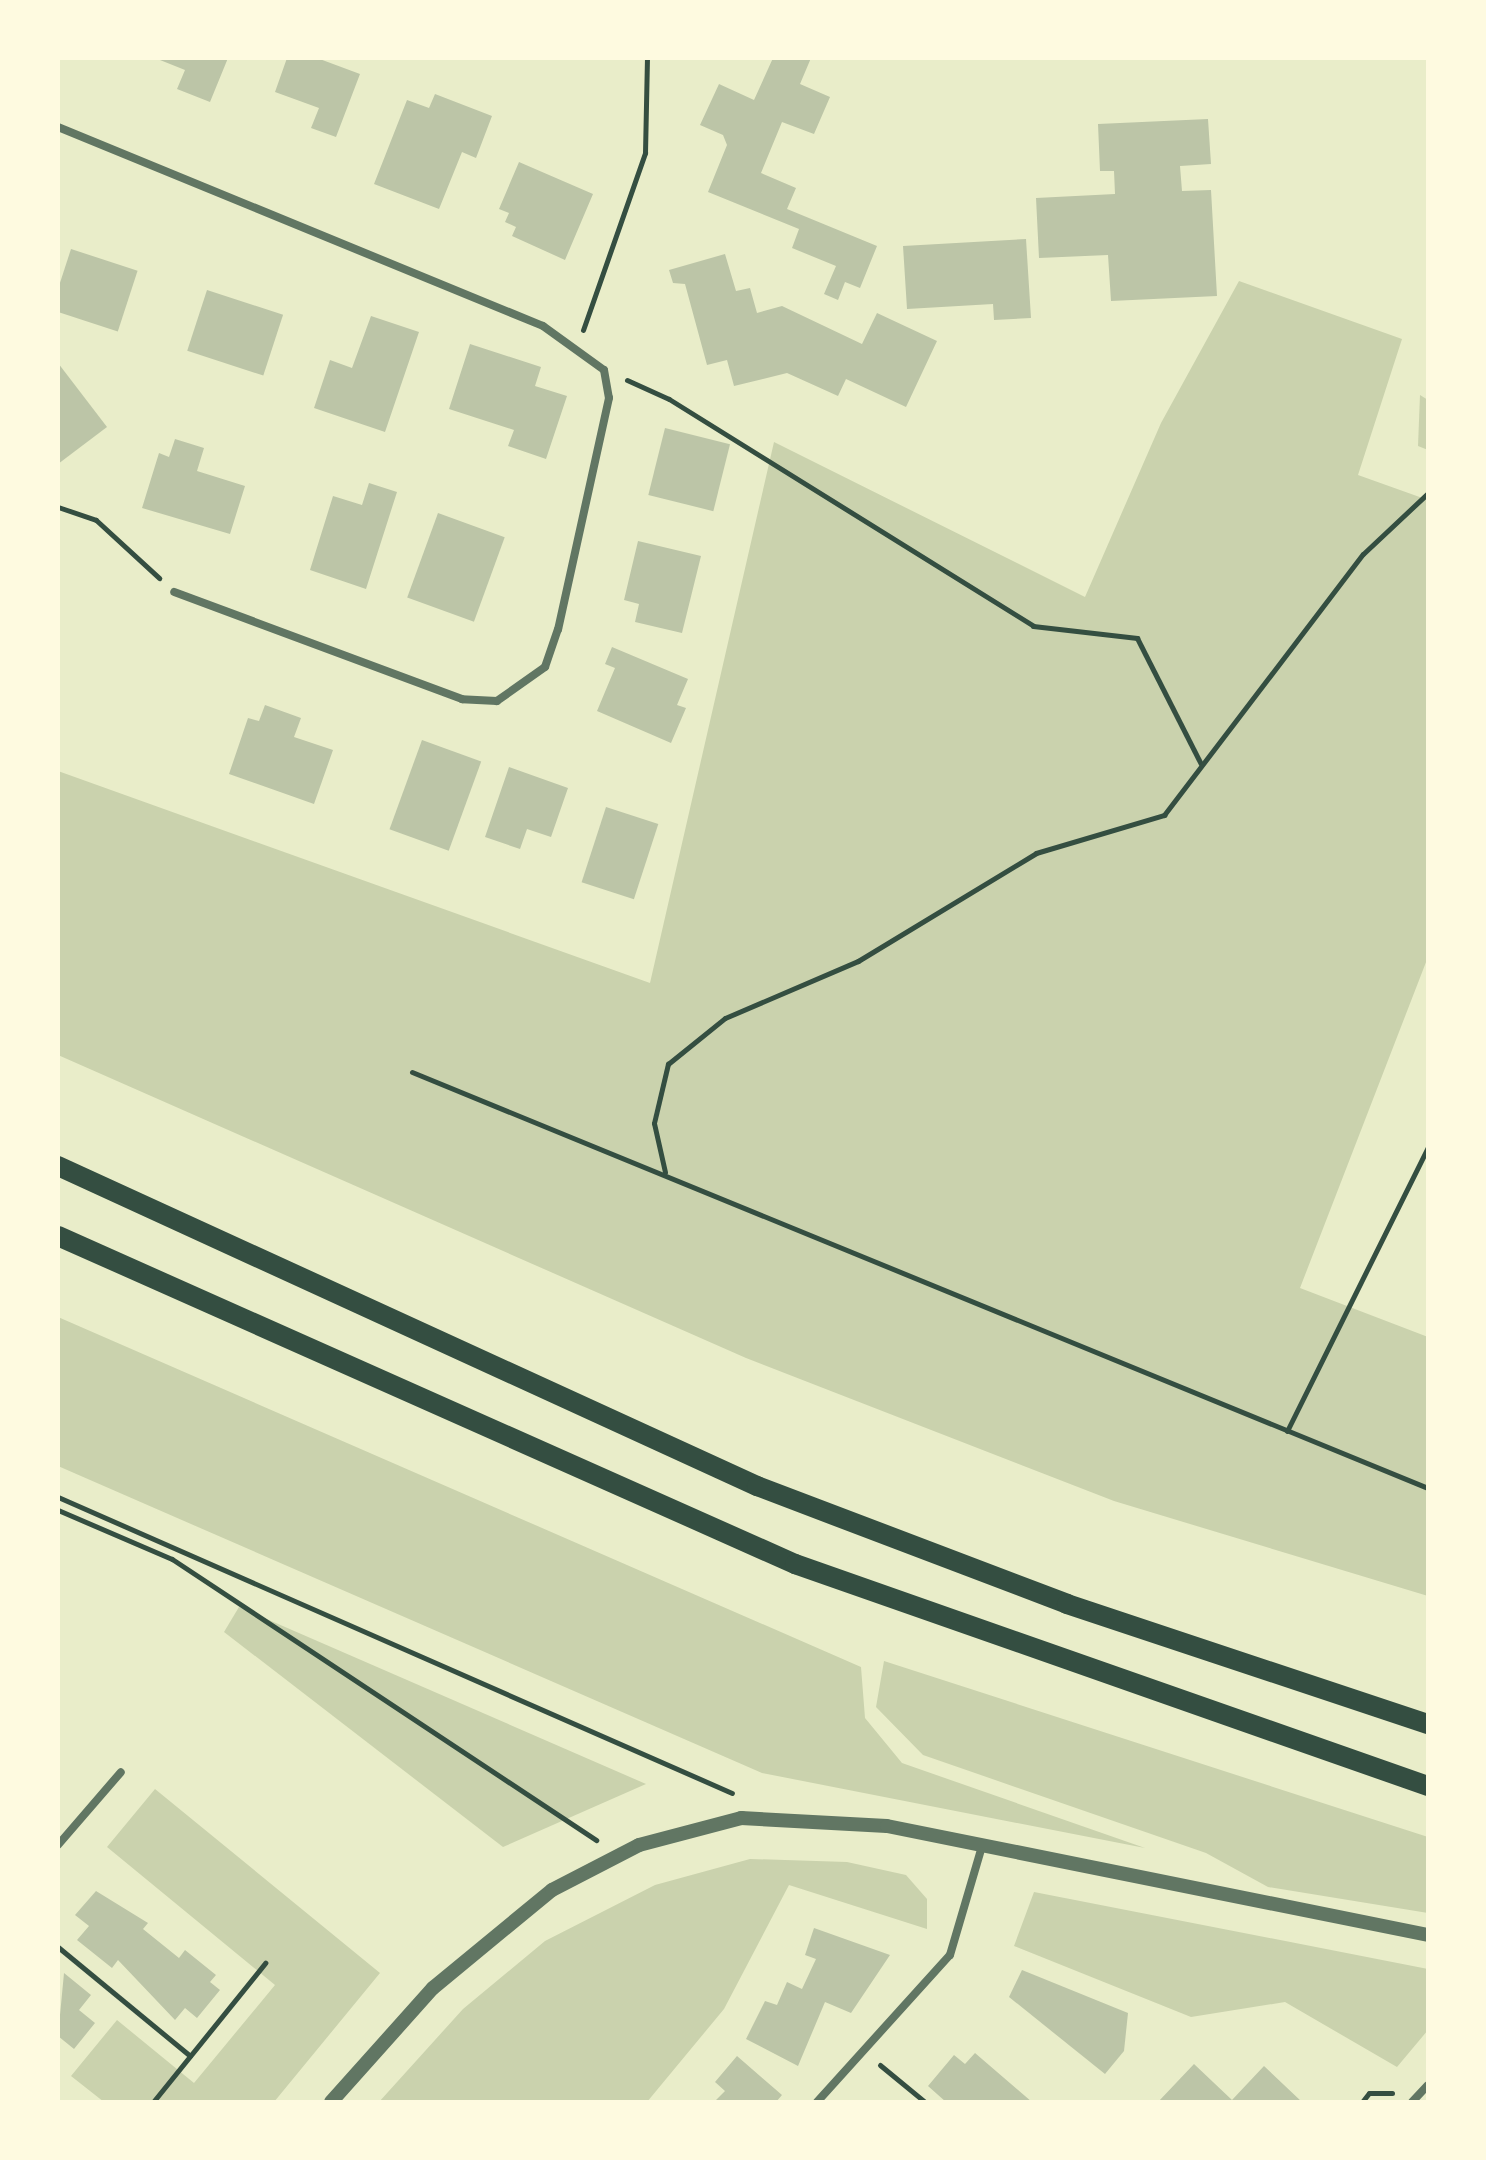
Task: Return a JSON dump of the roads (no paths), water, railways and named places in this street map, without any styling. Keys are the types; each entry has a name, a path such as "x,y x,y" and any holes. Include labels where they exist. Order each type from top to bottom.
{"main road":[{"path":"58,1166 757,1486 1067,1604 1428,1724"},
{"path":"58,1236 795,1564 1428,1786"}],"street":[{"path":"58,127 578,346 604,370 609,398 558,629 545,667 507,696 462,699 174,592"},
{"path":"58,1845 121,1772"},
{"path":"331,2102 380,2042 491,1936 617,1854 695,1827 784,1817 982,1846 1428,1935"},
{"path":"817,2102 950,1955 982,1846"},
{"path":"1415,2098 1428,2085"}]}
